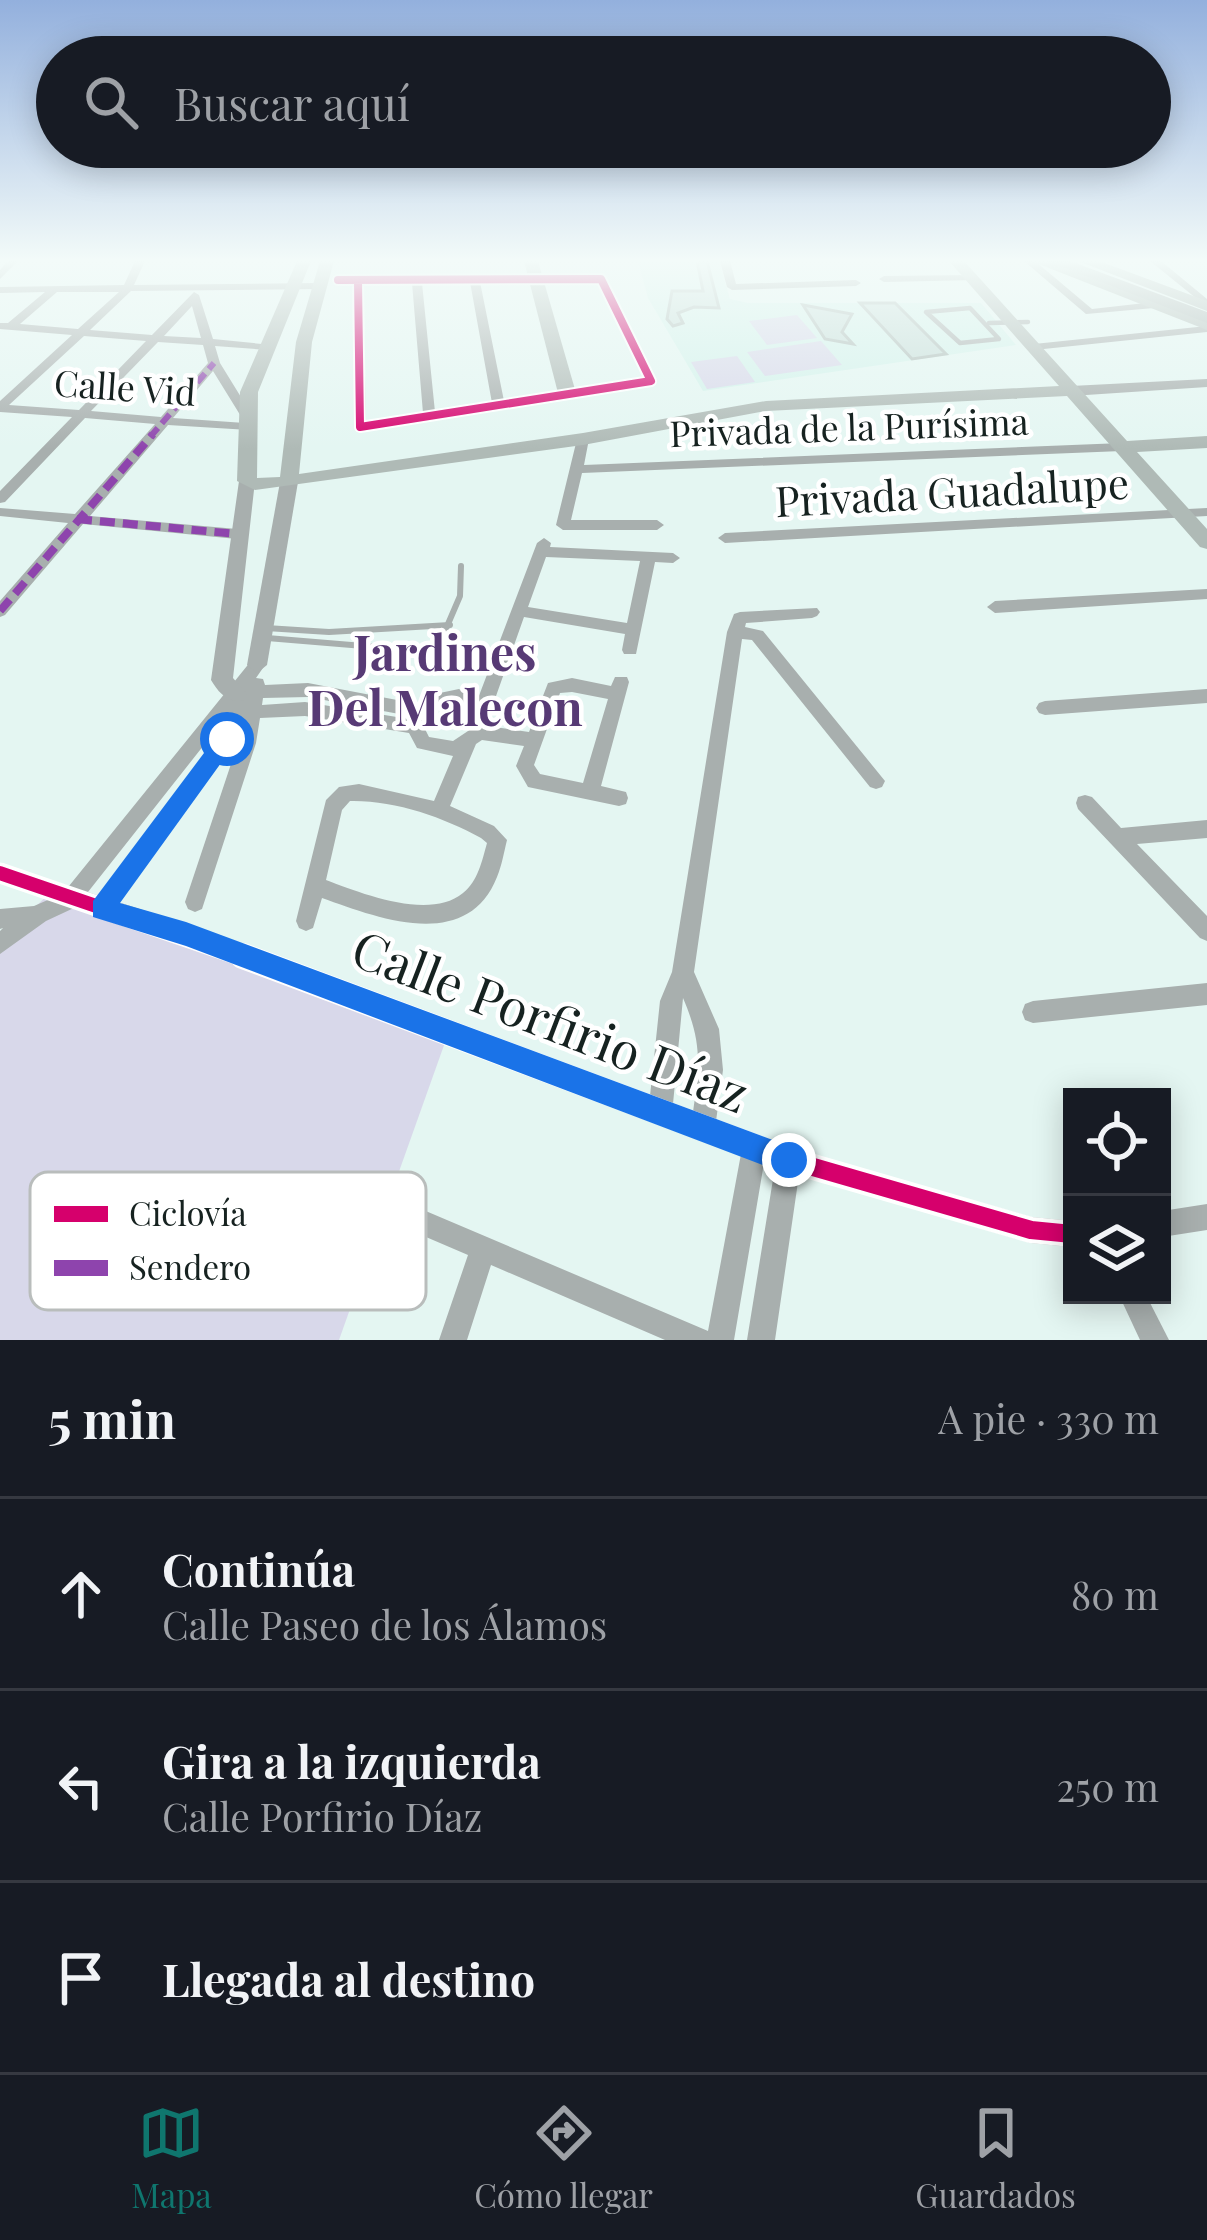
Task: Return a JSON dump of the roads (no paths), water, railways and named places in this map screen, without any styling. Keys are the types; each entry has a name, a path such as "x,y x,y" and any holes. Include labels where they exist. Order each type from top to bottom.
{"main road":[{"path":"278,324 249,392 246,421 247,481 262,486 583,439 766,406 1080,390"},
{"path":"289,482 309,324"},
{"path":"547,324 567,393"},
{"path":"1021,324 1199,514 1207,542"},
{"path":"1132,446 1207,442"}],"street":[{"path":"0,407 91,324"},
{"path":"0,499 167,324"},
{"path":"203,324 214,363 246,421"},
{"path":"359,324 360,427 651,381 623,324"},
{"path":"421,324 429,415"},
{"path":"483,324 498,403"},
{"path":"1042,347 1167,324"},
{"path":"4,329 268,347"},
{"path":"0,610 214,363"},
{"path":"1080,390 1207,383"},
{"name":"Calle Vid","path":"0,407 164,422 246,421"},
{"path":"583,439 563,525 657,525"},
{"name":"Privada de la Purísima","path":"578,469 1132,446"},
{"path":"247,481 223,680 248,699 417,719"},
{"path":"195,902 257,665 289,482"},
{"path":"0,512 237,534"},
{"name":"Privada Guadalupe","path":"724,538 1199,514"},
{"path":"439,812 542,547 673,558"},
{"path":"630,650 648,558"},
{"path":"995,607 1207,594"},
{"path":"519,610 634,631"},
{"path":"660,1111 671,1001 683,971 735,632 740,618 755,613 812,612"},
{"path":"735,632 757,635 876,781"},
{"path":"101,909 227,739 257,665"},
{"path":"590,792 619,688 554,688 532,740 525,766 530,777 590,792 619,799"},
{"path":"1045,708 1207,696"},
{"path":"417,719 437,698 474,722 532,740"},
{"path":"0,944 39,914 70,900 248,699"},
{"path":"417,719 433,748 457,771"},
{"path":"433,748 474,722"},
{"path":"306,920 333,806 346,793 439,812 488,829 497,840 475,893 462,905 434,916 404,916 317,886"},
{"path":"1085,803 1207,931"},
{"path":"1118,837 1207,829"},
{"name":"Calle Porfirio Díaz","path":"0,874 186,934 789,1160 1031,1230 1063,1233"},
{"path":"0,919 39,914"},
{"path":"683,971 708,1029 711,1070 703,1127"},
{"path":"1033,1012 1207,994"},
{"path":"719,1340 755,1147"},
{"path":"761,1340 789,1160"},
{"path":"1171,1223 1207,1217"},
{"path":"426,1224 662,1332 698,1340"},
{"path":"453,1340 483,1248"},
{"path":"1137,1304 1155,1340"}],"lane":[{"path":"939,324 960,343 999,339 989,324"},
{"path":"264,633 324,645 431,654 440,650 450,625 461,566"},
{"path":"264,633 450,625"},
{"path":"324,645 329,632"}],"district":[{"name":"Jardines Del Malecon","path":"445,682"}]}
